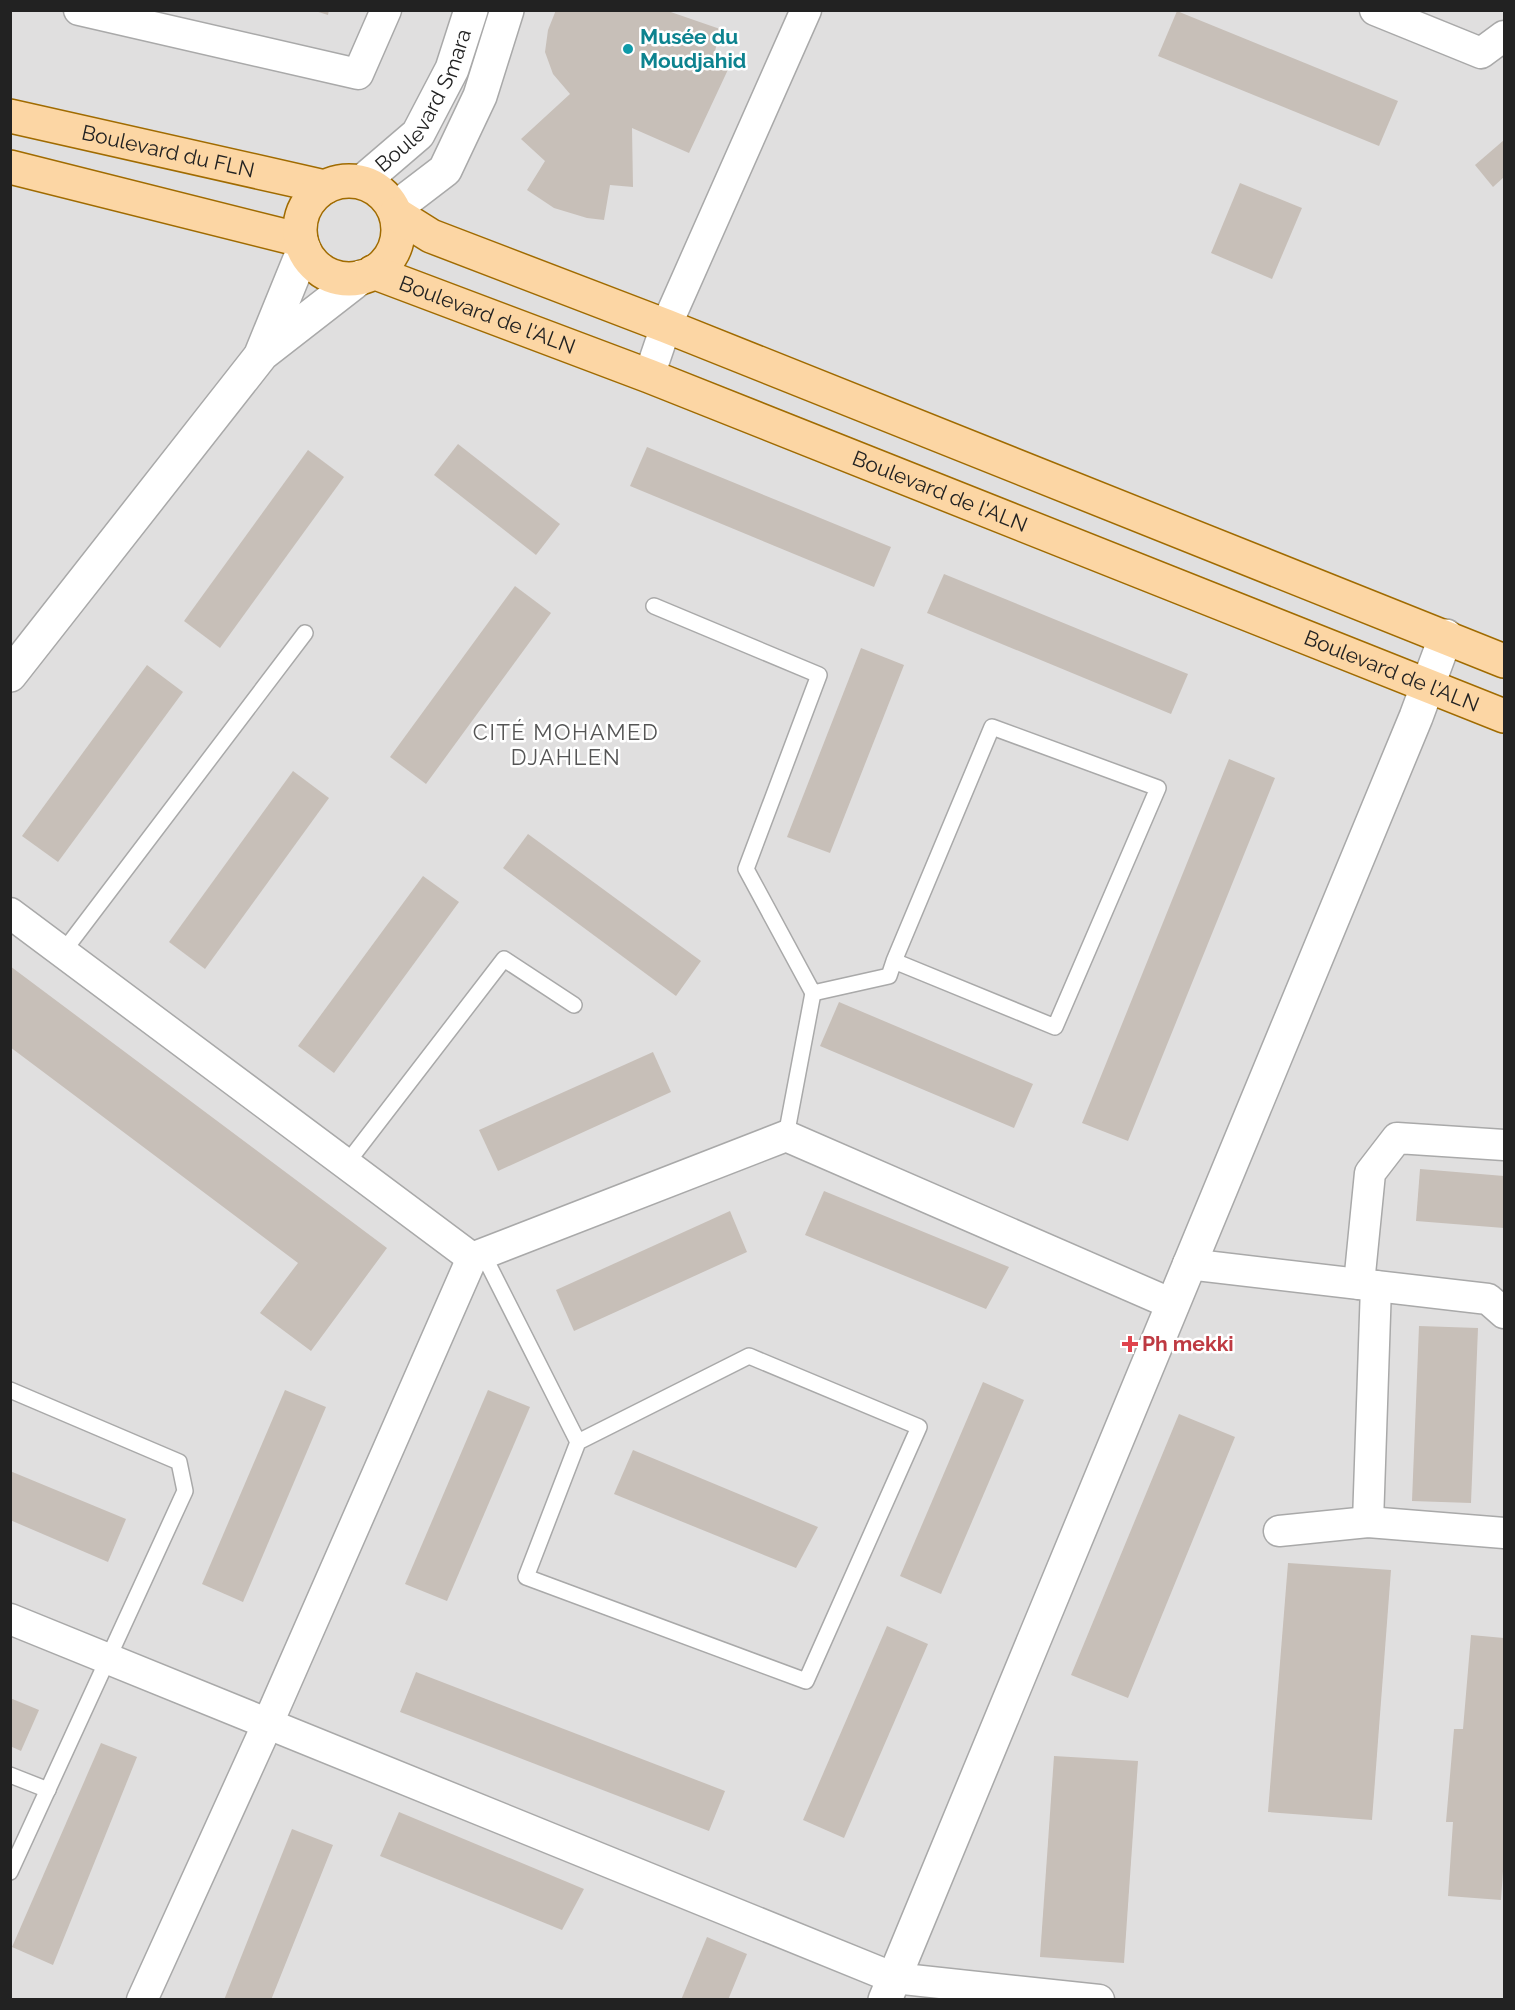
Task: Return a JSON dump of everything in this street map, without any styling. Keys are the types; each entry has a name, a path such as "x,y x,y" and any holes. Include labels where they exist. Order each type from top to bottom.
{"main road":[{"name":"Boulevard du FLN","path":"10,116 325,187"},
{"path":"10,168 303,245"},
{"path":"350,180 362,182 376,188 386,197 395,212 398,230 395,247 386,262 367,275 350,279 328,274 310,260 303,245 300,228 302,216 315,194 325,187 350,180"},
{"path":"395,212 431,236 666,326 1504,661"},
{"name":"Boulevard de l'ALN","path":"367,275 649,376 1504,716"}],"street":[{"path":"79,10 358,74 386,10"},
{"name":"Boulevard Smara","path":"362,182 418,134 452,69 471,10"},
{"path":"395,212 446,170 480,96 507,10"},
{"path":"649,376 666,326 806,10"},
{"path":"1375,10 1481,53 1504,36"},
{"path":"262,354 303,245"},
{"path":"10,675 262,354 367,275"},
{"path":"890,1989 1429,685 1446,636"},
{"path":"10,913 347,1164 478,1256"},
{"path":"142,2000 478,1256 786,1136 1172,1304"},
{"path":"1368,1522 1370,1173 1397,1138 1504,1145"},
{"path":"1188,1264 1488,1299 1504,1313"},
{"path":"1279,1531 1368,1522 1504,1533"},
{"path":"10,1619 268,1723 890,1989 1099,2000"}],"lane":[{"path":"654,606 819,675 746,869 813,993 786,1136"},
{"path":"63,952 305,633"},
{"path":"813,993 889,976 894,961 992,727 1158,788 1055,1027 894,961"},
{"path":"347,1164 504,959 574,1005"},
{"path":"478,1256 578,1443 526,1577 806,1681 919,1427 749,1356 578,1443"},
{"path":"10,1390 179,1462 185,1491 10,1872"},
{"path":"10,1775 48,1790"}],"shaded area":[{"path":"11,11 1504,11 1504,1999 11,1999"}],"building":[{"path":"312,10 329,10 328,15"},
{"path":"556,10 665,10 720,29 714,56 732,61 689,153 632,128 633,187 610,185 604,220 587,218 554,208 527,190 545,161 521,139 570,94 553,74 545,52 548,30"},
{"path":"1177,11 1398,101 1379,146 1158,56"},
{"path":"1504,140 1504,177 1493,187 1475,165"},
{"path":"1240,183 1302,208 1272,279 1211,253"},
{"path":"458,444 560,524 536,555 434,475"},
{"path":"647,447 891,547 874,587 630,486"},
{"path":"308,450 344,477 220,648 184,621"},
{"path":"944,574 1188,674 1171,714 927,613"},
{"path":"515,586 551,613 426,784 390,757"},
{"path":"861,648 904,665 830,853 787,837"},
{"path":"147,665 183,692 58,862 22,836"},
{"path":"1229,759 1275,778 1128,1141 1082,1123"},
{"path":"293,771 329,798 205,969 169,942"},
{"path":"528,834 701,961 676,996 503,868"},
{"path":"423,876 459,902 334,1073 298,1046"},
{"path":"10,966 387,1248 311,1351 260,1313 298,1263 10,1047"},
{"path":"839,1002 1033,1084 1014,1128 820,1046"},
{"path":"653,1052 671,1092 498,1171 479,1130"},
{"path":"1420,1169 1504,1176 1504,1228 1416,1221"},
{"path":"824,1191 1009,1267 986,1309 805,1235"},
{"path":"730,1211 747,1252 574,1331 556,1290"},
{"path":"1419,1326 1478,1328 1471,1503 1412,1501"},
{"path":"983,1382 1024,1400 941,1594 900,1576"},
{"path":"285,1390 326,1407 243,1602 202,1584"},
{"path":"488,1390 530,1407 447,1601 405,1584"},
{"path":"1179,1414 1235,1437 1128,1698 1071,1675"},
{"path":"633,1450 818,1527 796,1568 614,1494"},
{"path":"10,1471 126,1519 108,1562 10,1520"},
{"path":"1288,1563 1391,1570 1372,1820 1268,1812"},
{"path":"887,1626 928,1644 844,1838 803,1820"},
{"path":"1471,1635 1504,1638 1504,1857 1501,1900 1448,1896 1453,1822 1446,1822 1454,1729 1463,1729"},
{"path":"416,1672 725,1791 709,1831 400,1712"},
{"path":"10,1698 39,1710 21,1751 10,1746"},
{"path":"101,1743 137,1757 53,1965 12,1947"},
{"path":"1054,1756 1138,1761 1124,1963 1040,1957"},
{"path":"399,1812 584,1889 562,1930 380,1856"},
{"path":"292,1829 333,1845 271,2000 224,2000"},
{"path":"707,1937 747,1954 728,2000 681,2000"}],"place":[{"name":"Musée du Moudjahid","path":"628,49"},
{"name":"Ph mekki","path":"1130,1344"}],"district":[{"name":"CITÉ MOHAMED DJAHLEN","path":"566,744"}]}
